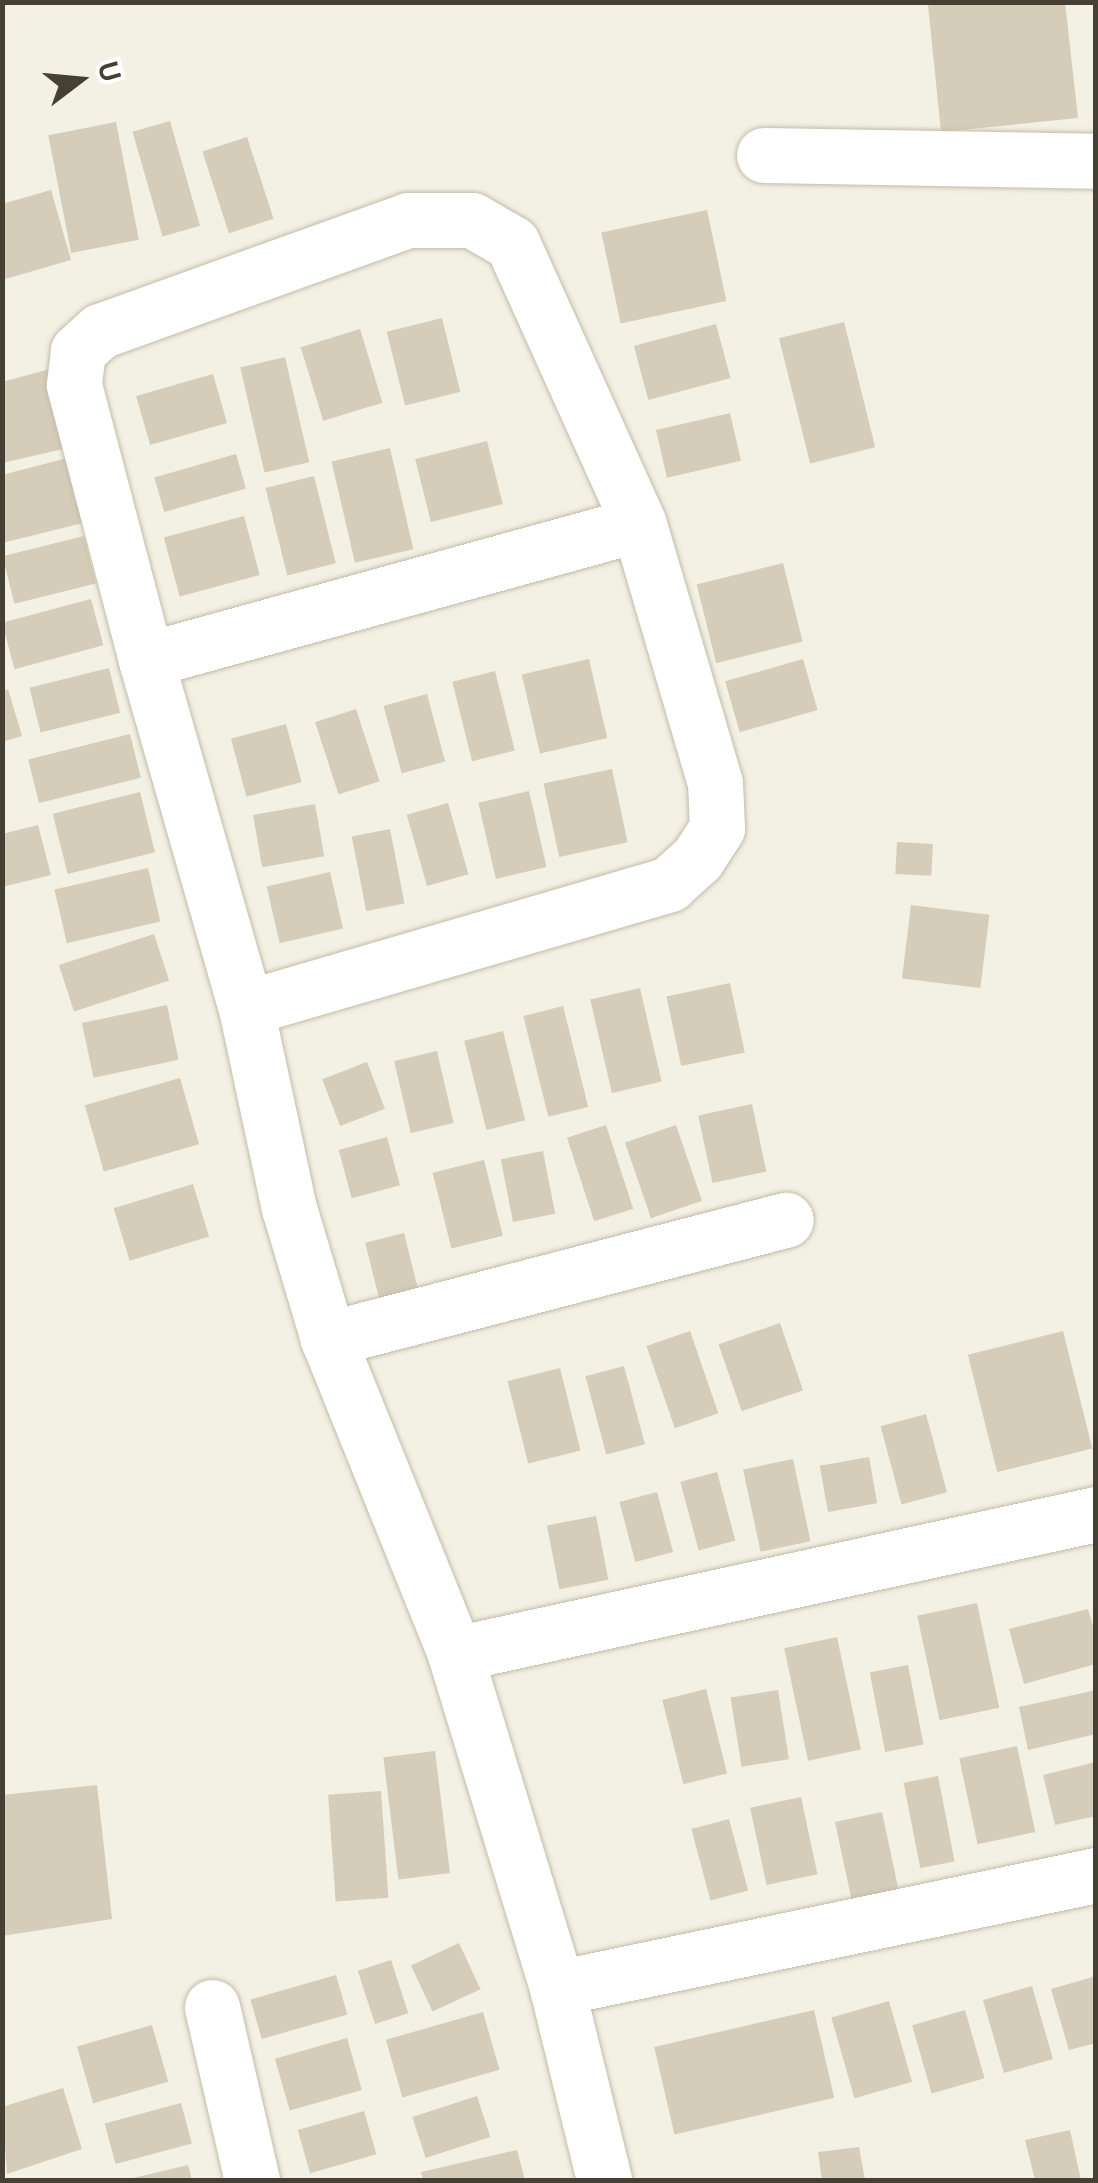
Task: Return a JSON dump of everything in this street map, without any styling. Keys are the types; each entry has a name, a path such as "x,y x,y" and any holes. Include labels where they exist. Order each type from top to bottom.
{"street":[{"path":"764,156 1096,161"},
{"path":"246,1008 669,884 698,859 717,828 714,782 639,524 512,244 472,220 408,220 100,332 78,351 74,385 146,660 246,1008 289,1208 328,1340 455,1654 557,1988 604,2180"},
{"path":"146,660 639,524"},
{"path":"328,1340 786,1220"},
{"path":"455,1654 1096,1514"},
{"path":"557,1988 1096,1875"},
{"path":"212,2006 252,2180"}],"building":[{"path":"1065,2 1078,118 941,132 928,5"},
{"path":"170,121 200,226 163,237 133,132"},
{"path":"116,122 139,240 71,253 48,135"},
{"path":"247,137 274,219 229,233 202,152"},
{"path":"51,190 71,260 2,280 2,204"},
{"path":"707,210 726,301 621,323 601,232"},
{"path":"442,318 460,392 405,406 387,332"},
{"path":"844,322 875,447 810,463 779,338"},
{"path":"716,324 730,378 648,400 634,346"},
{"path":"360,329 383,403 323,421 301,347"},
{"path":"285,357 309,462 264,473 240,367"},
{"path":"50,369 68,448 2,463 2,382"},
{"path":"213,374 227,423 150,445 136,396"},
{"path":"730,413 741,461 667,478 656,430"},
{"path":"487,441 503,504 431,522 415,459"},
{"path":"390,448 413,549 355,563 332,461"},
{"path":"236,454 246,489 164,512 154,477"},
{"path":"75,456 91,521 2,543 2,475"},
{"path":"314,476 336,563 287,575 265,488"},
{"path":"244,516 260,575 180,596 164,537"},
{"path":"84,536 96,584 14,604 2,556"},
{"path":"783,563 803,642 716,663 697,585"},
{"path":"91,599 103,645 15,669 2,623"},
{"path":"589,659 607,738 540,753 522,675"},
{"path":"803,659 818,710 740,732 725,681"},
{"path":"109,668 120,713 41,732 29,688"},
{"path":"495,671 515,751 472,761 452,682"},
{"path":"8,689 22,736 2,742 2,691"},
{"path":"427,694 445,762 402,773 384,706"},
{"path":"356,709 379,781 339,795 315,722"},
{"path":"286,724 302,782 246,797 231,739"},
{"path":"130,734 141,778 39,803 28,759"},
{"path":"612,769 628,842 559,857 544,784"},
{"path":"529,791 547,867 496,879 478,803"},
{"path":"140,792 155,852 68,874 53,814"},
{"path":"448,803 468,874 427,886 407,815"},
{"path":"315,804 324,856 262,867 253,815"},
{"path":"38,825 51,875 2,887 2,834"},
{"path":"390,829 405,904 366,911 352,836"},
{"path":"897,842 933,844 931,876 895,874"},
{"path":"148,868 160,922 67,943 54,890"},
{"path":"330,872 343,929 280,943 267,887"},
{"path":"911,905 989,915 980,988 902,978"},
{"path":"154,934 169,981 74,1012 59,965"},
{"path":"730,983 745,1052 681,1066 666,997"},
{"path":"640,988 662,1082 612,1093 590,999"},
{"path":"167,1005 179,1060 94,1078 82,1023"},
{"path":"563,1006 588,1107 548,1117 523,1016"},
{"path":"503,1031 525,1120 486,1130 464,1041"},
{"path":"437,1051 454,1123 411,1133 394,1061"},
{"path":"367,1062 385,1109 340,1126 322,1079"},
{"path":"180,1078 199,1144 104,1172 85,1105"},
{"path":"752,1104 766,1171 713,1183 698,1115"},
{"path":"606,1125 633,1209 594,1221 567,1138"},
{"path":"676,1125 702,1201 651,1218 625,1143"},
{"path":"387,1137 400,1185 352,1198 339,1150"},
{"path":"543,1151 555,1214 513,1222 501,1159"},
{"path":"484,1160 503,1236 451,1249 433,1173"},
{"path":"193,1184 209,1237 130,1261 114,1208"},
{"path":"404,1233 419,1295 381,1305 365,1243"},
{"path":"780,1323 803,1390 742,1411 719,1344"},
{"path":"690,1331 718,1413 675,1428 647,1346"},
{"path":"1063,1331 1092,1448 997,1472 968,1355"},
{"path":"624,1366 645,1444 606,1455 585,1376"},
{"path":"560,1368 581,1450 528,1464 508,1381"},
{"path":"926,1414 947,1492 902,1504 881,1426"},
{"path":"869,1457 877,1503 828,1512 820,1466"},
{"path":"793,1459 810,1541 761,1552 743,1470"},
{"path":"717,1472 735,1541 699,1550 680,1482"},
{"path":"657,1492 673,1552 635,1562 619,1502"},
{"path":"596,1516 608,1580 559,1589 547,1526"},
{"path":"977,1603 999,1708 940,1720 917,1616"},
{"path":"1088,1609 1096,1636 1096,1664 1024,1684 1009,1629"},
{"path":"837,1637 861,1749 808,1761 784,1648"},
{"path":"908,1665 923,1745 885,1752 870,1672"},
{"path":"706,1689 727,1773 683,1784 662,1700"},
{"path":"778,1690 789,1759 742,1767 731,1698"},
{"path":"1096,1690 1096,1734 1028,1750 1019,1707"},
{"path":"1017,1746 1035,1832 978,1844 959,1758"},
{"path":"435,1751 450,1873 398,1879 383,1757"},
{"path":"1096,1762 1096,1816 1055,1825 1043,1775"},
{"path":"938,1776 955,1861 920,1868 904,1783"},
{"path":"97,1785 112,1919 2,1936 2,1795"},
{"path":"381,1791 388,1898 336,1901 328,1795"},
{"path":"801,1797 817,1874 767,1885 750,1808"},
{"path":"882,1812 902,1904 855,1914 835,1822"},
{"path":"729,1819 748,1890 710,1901 691,1829"},
{"path":"459,1943 481,1989 433,2012 411,1965"},
{"path":"391,1960 408,2013 375,2024 358,1971"},
{"path":"336,1975 347,2014 262,2039 250,2000"},
{"path":"1096,1976 1096,2043 1069,2050 1051,1989"},
{"path":"1032,1986 1053,2059 1004,2073 983,2000"},
{"path":"889,2001 912,2082 854,2098 831,2018"},
{"path":"814,2010 834,2098 674,2135 654,2047"},
{"path":"965,2010 985,2078 932,2093 912,2025"},
{"path":"483,2012 500,2070 402,2098 386,2040"},
{"path":"152,2025 168,2082 93,2103 77,2046"},
{"path":"347,2038 362,2090 290,2111 275,2059"},
{"path":"63,2088 82,2149 7,2174 2,2107"},
{"path":"477,2096 490,2137 426,2158 412,2117"},
{"path":"181,2103 192,2144 116,2164 105,2123"},
{"path":"364,2111 376,2154 310,2173 298,2130"},
{"path":"1070,2130 1081,2180 1035,2180 1025,2140"},
{"path":"859,2147 865,2180 822,2180 818,2152"},
{"path":"517,2150 525,2180 423,2180 421,2172"},
{"path":"188,2165 192,2180 129,2180 129,2179"}]}
